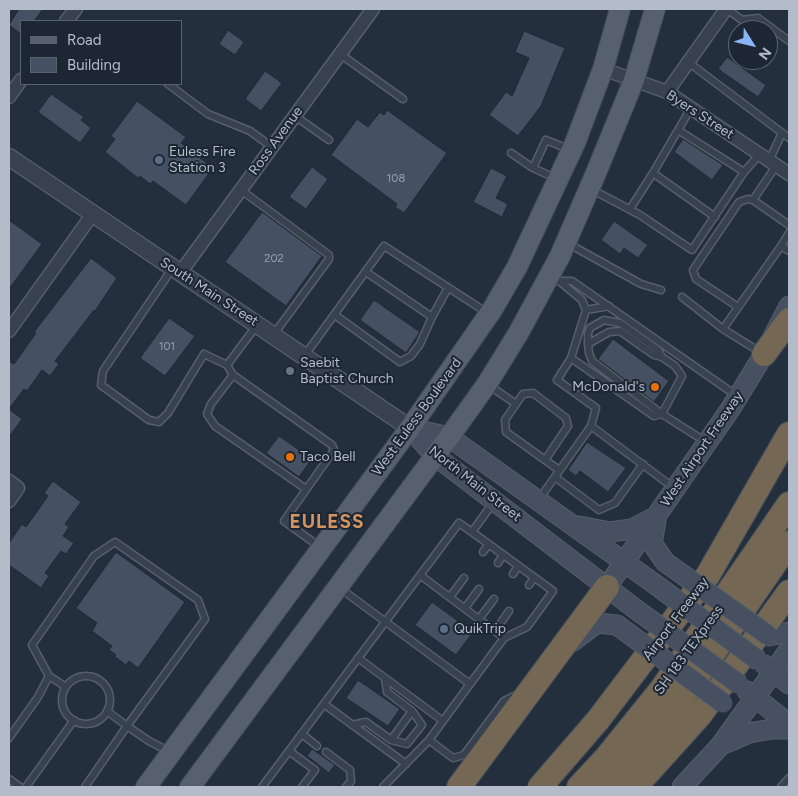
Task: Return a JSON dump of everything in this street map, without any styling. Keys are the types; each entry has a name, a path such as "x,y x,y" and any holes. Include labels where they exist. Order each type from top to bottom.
{"highway":[{"path":"764,354 789,320"},
{"name":"Airport Freeway","path":"540,787 598,720 708,576 789,434"},
{"name":"SH 183 TEXpress","path":"579,787 606,758 661,690 789,504"},
{"name":"SH 183 TEXpress","path":"607,787 677,706 789,543"},
{"path":"459,787 607,587"},
{"path":"635,787 700,715 789,592"}],"main road":[{"name":"West Euless Boulevard","path":"146,787 410,428 489,314 518,267 566,164 603,69 620,9"},
{"path":"190,787 449,437 487,384 556,278 565,242 593,181 634,80 655,9"},
{"path":"566,164 593,181"},
{"name":"West Airport Freeway","path":"607,587 738,397 764,354 789,306"},
{"name":"North Main Street","path":"410,428 449,437 625,562 789,684"},
{"name":"North Main Street","path":"410,428 434,455 789,724"},
{"path":"571,524 610,532 632,529 656,517"},
{"path":"656,517 652,543 665,562 769,636 789,632"},
{"path":"562,648 597,623 617,625 723,703 728,715 720,746"},
{"path":"682,787 720,746 756,698 766,666 789,650"},
{"path":"720,746 749,733 772,729 789,729"}],"street":[{"path":"67,20 76,9"},
{"name":"Ross Avenue","path":"176,271 241,190 373,9"},
{"path":"667,92 726,9"},
{"name":"Byers Street","path":"603,69 667,92 789,174"},
{"path":"9,97 20,81"},
{"name":"South Main Street","path":"9,157 92,215 274,334 410,428"},
{"path":"9,331 92,215"},
{"path":"9,501 14,485"}],"lane":[{"path":"726,9 742,20 758,18 789,41"},
{"path":"340,54 403,98"},
{"path":"688,62 789,138"},
{"path":"169,85 208,114 250,131 272,148"},
{"path":"630,209 691,108"},
{"path":"295,116 329,140"},
{"path":"678,130 744,172"},
{"path":"753,200 768,161 782,133"},
{"path":"533,168 546,140 566,164"},
{"path":"511,153 533,168 566,164"},
{"path":"593,181 630,209 692,250 744,172 768,161"},
{"path":"653,173 715,217"},
{"path":"241,190 330,255 274,334"},
{"path":"738,307 696,279 693,270 739,202 743,200 753,200 789,225"},
{"path":"723,329 789,233"},
{"path":"565,242 641,284 661,290"},
{"path":"305,356 384,246 489,314"},
{"path":"781,246 789,251"},
{"path":"176,271 103,370 101,385 149,420 160,422 168,413 204,354 226,365 233,375 332,446 334,450 284,521 322,548"},
{"path":"366,272 432,317"},
{"path":"556,278 572,280 738,397"},
{"path":"538,500 591,426 596,408 557,380 571,358 586,310 582,300 556,278"},
{"path":"335,315 400,362 412,356 420,344 448,288"},
{"path":"682,297 723,329 764,354"},
{"path":"586,310 609,306"},
{"path":"571,358 654,416 662,414 682,376 675,366 651,346 613,320 604,320 593,325 588,333 589,354 598,367 662,414 707,443"},
{"path":"226,365 257,324"},
{"path":"588,344 609,332 620,331 654,355 662,357"},
{"path":"662,357 670,350"},
{"path":"233,375 211,404 207,414 215,426 306,489"},
{"path":"487,384 516,404"},
{"path":"545,460 568,426 566,418 533,394 524,394 505,420 506,432 545,460 559,470"},
{"path":"591,426 676,488"},
{"path":"555,477 599,510 615,504 643,464"},
{"path":"472,532 495,500"},
{"path":"262,787 459,523 553,591 527,627 504,638 428,740 383,787"},
{"path":"66,688 49,676 32,645 94,556 115,542 198,600 205,619 85,787"},
{"path":"483,552 489,544"},
{"path":"498,563 504,555"},
{"path":"513,574 518,566"},
{"path":"420,575 504,638"},
{"path":"450,597 464,578"},
{"path":"529,585 534,578"},
{"path":"338,586 470,684"},
{"path":"465,608 479,589"},
{"path":"480,619 494,599"},
{"path":"495,631 510,611"},
{"path":"358,658 443,721"},
{"path":"9,738 38,697 49,676"},
{"path":"78,677 94,677 107,688 110,695 107,711 102,717 89,723 74,720 64,709 63,694 66,688 78,677"},
{"path":"352,725 366,722 391,740 407,744 422,725 412,711 387,692 385,678"},
{"path":"428,740 453,758 464,755 504,701 532,687"},
{"path":"324,704 406,764"},
{"path":"107,711 149,741 172,752"},
{"path":"391,740 412,711"},
{"path":"26,787 74,720"},
{"path":"302,734 318,746"},
{"path":"289,751 315,770 302,787"},
{"path":"326,752 350,770 351,781 346,787"},
{"path":"781,787 789,778"},
{"path":"9,779 20,787"}],"building":[{"path":"19,9 43,9 35,20 20,20 20,33 9,25"},
{"path":"228,30 244,42 235,55 219,44"},
{"path":"524,31 565,48 541,106 518,136 489,115 506,92 512,96 529,58 515,52"},
{"path":"727,57 728,70 745,70 766,85 758,97 718,69"},
{"path":"265,71 282,83 261,111 245,99"},
{"path":"51,94 84,117 81,120 91,128 80,143 38,112"},
{"name":"Euless Fire Station 3","path":"137,101 186,137 181,143 213,168 186,205 153,181 150,184 140,176 138,178 105,152 115,139 111,136"},
{"path":"387,110 447,153 404,213 395,207 397,204 331,155 357,119 368,127 380,112 384,115"},
{"path":"683,139 723,165 712,180 674,152"},
{"path":"312,167 328,179 306,209 289,197"},
{"path":"491,168 507,176 496,198 508,204 502,217 473,202"},
{"path":"262,212 322,256 286,306 225,262"},
{"path":"9,220 42,244 9,289"},
{"path":"614,221 648,245 638,258 624,248 620,254 601,240"},
{"path":"91,258 117,278 95,311 55,361 59,364 50,376 42,370 27,391 24,389 9,409 9,361 14,364 36,333 34,332"},
{"path":"374,300 420,332 406,353 360,320"},
{"path":"169,318 195,336 165,376 140,358"},
{"path":"613,339 669,381 654,402 598,359"},
{"path":"9,409 22,419 9,437"},
{"path":"279,436 312,459 299,477 266,453"},
{"path":"587,442 626,468 608,492 580,471 576,476 568,470"},
{"path":"53,481 81,502 65,524 69,527 63,536 74,543 66,554 61,551 45,573 49,576 41,588 9,565 9,543 22,524 26,527 48,496 44,493"},
{"path":"116,552 185,602 138,668 129,661 126,665 114,656 116,655 109,650 112,646 92,631 97,623 76,608"},
{"path":"432,602 473,632 456,655 415,625"},
{"path":"358,680 400,709 388,726 346,698"},
{"path":"312,749 335,765 329,773 307,756"}],"place":[{"name":"Euless Fire Station 3","path":"159,160"},
{"name":"Saebit Baptist Church","path":"290,371"},
{"name":"McDonald's","path":"655,387"},
{"name":"Taco Bell","path":"290,457"},
{"name":"QuikTrip","path":"444,629"}],"district":[{"name":"EULESS","path":"327,522"}]}
